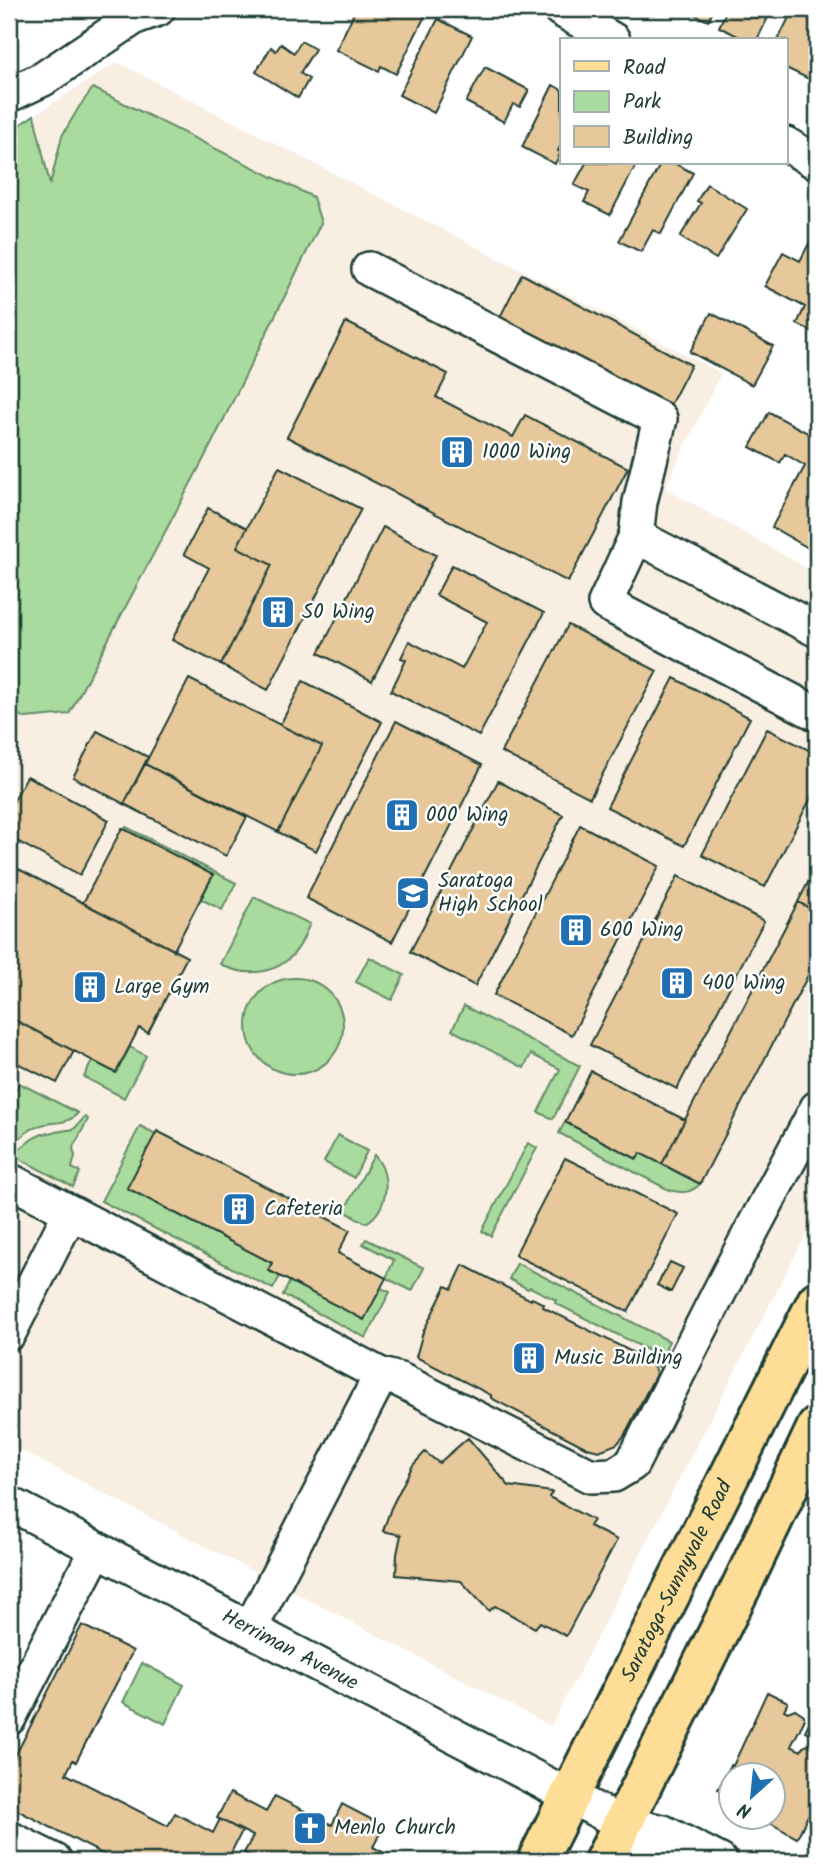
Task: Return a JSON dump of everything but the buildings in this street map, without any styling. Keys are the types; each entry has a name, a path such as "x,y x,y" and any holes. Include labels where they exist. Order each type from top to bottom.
{"main road":[{"name":"Saratoga-Sunnyvale Road","path":"537,1861 817,1301"},
{"path":"604,1861 817,1427"}],"street":[{"path":"9,95 43,79 135,17 159,9"},
{"path":"560,9 610,38"},
{"path":"788,145 817,163"},
{"path":"369,269 660,419 640,502 636,536 605,603 817,715"},
{"path":"636,536 817,630"},
{"path":"9,1180 381,1375 400,1380 591,1476 614,1475 632,1464 817,1108"},
{"path":"9,1333 70,1213"},
{"path":"250,1629 381,1375"},
{"name":"Herriman Avenue","path":"9,1503 624,1824"},
{"path":"9,1718 97,1549"},
{"path":"624,1824 648,1856 658,1861"},
{"path":"624,1824 663,1832 720,1861"},
{"path":"9,1840 55,1861"}],"shaded area":[{"name":"Saratoga High School","path":"117,62 721,373 665,488 817,574 817,1213 551,1726 9,1444 9,132"}],"green space":[{"path":"93,88 313,197 321,223 212,443 69,714 25,718 9,710 9,132 34,115 50,185 62,136"},
{"path":"126,827 236,883 222,910 201,899 213,876 124,830"},
{"path":"254,897 310,924 293,955 275,968 253,972 231,969 220,964"},
{"path":"369,957 404,975 392,1000 356,982"},
{"path":"286,978 304,978 322,986 335,999 343,1017 340,1045 322,1066 304,1074 286,1074 268,1066 255,1053 247,1035 247,1017 255,999 268,986"},
{"path":"464,1006 580,1066 553,1119 538,1112 560,1069 531,1054 524,1068 452,1030"},
{"path":"130,1047 146,1056 124,1098 84,1077 92,1061 116,1073"},
{"path":"19,1083 78,1113 66,1121 35,1128 9,1145 9,1102"},
{"path":"85,1117 88,1119 73,1148 75,1156 72,1168 80,1172 73,1187 18,1158 20,1149 32,1139 42,1134 74,1129"},
{"path":"565,1122 636,1159 640,1153 700,1184 686,1192 669,1190 559,1133"},
{"path":"140,1126 156,1134 128,1189 272,1263 268,1271 280,1276 273,1289 101,1201"},
{"path":"338,1135 367,1151 354,1178 324,1162"},
{"path":"528,1143 537,1148 491,1236 482,1231"},
{"path":"374,1155 384,1172 385,1191 379,1209 366,1223 344,1211"},
{"path":"366,1239 424,1268 412,1291 386,1278 394,1260 363,1244"},
{"path":"517,1263 669,1341 666,1347 671,1364 666,1372 645,1358 648,1350 555,1303 556,1300 509,1279"},
{"path":"290,1281 364,1319 381,1288 390,1292 366,1338 283,1295"},
{"path":"142,1663 184,1685 165,1724 123,1702"}],"place":[{"name":"1000 Wing","path":"457,452"},
{"name":"S0 Wing","path":"278,612"},
{"name":"000 Wing","path":"402,815"},
{"name":"Saratoga High School","path":"413,893"},
{"name":"600 Wing","path":"576,930"},
{"name":"400 Wing","path":"677,983"},
{"name":"Large Gym","path":"90,987"},
{"name":"Cafeteria","path":"239,1209"},
{"name":"Music Building","path":"529,1358"},
{"name":"Menlo Church","path":"310,1828"}]}
